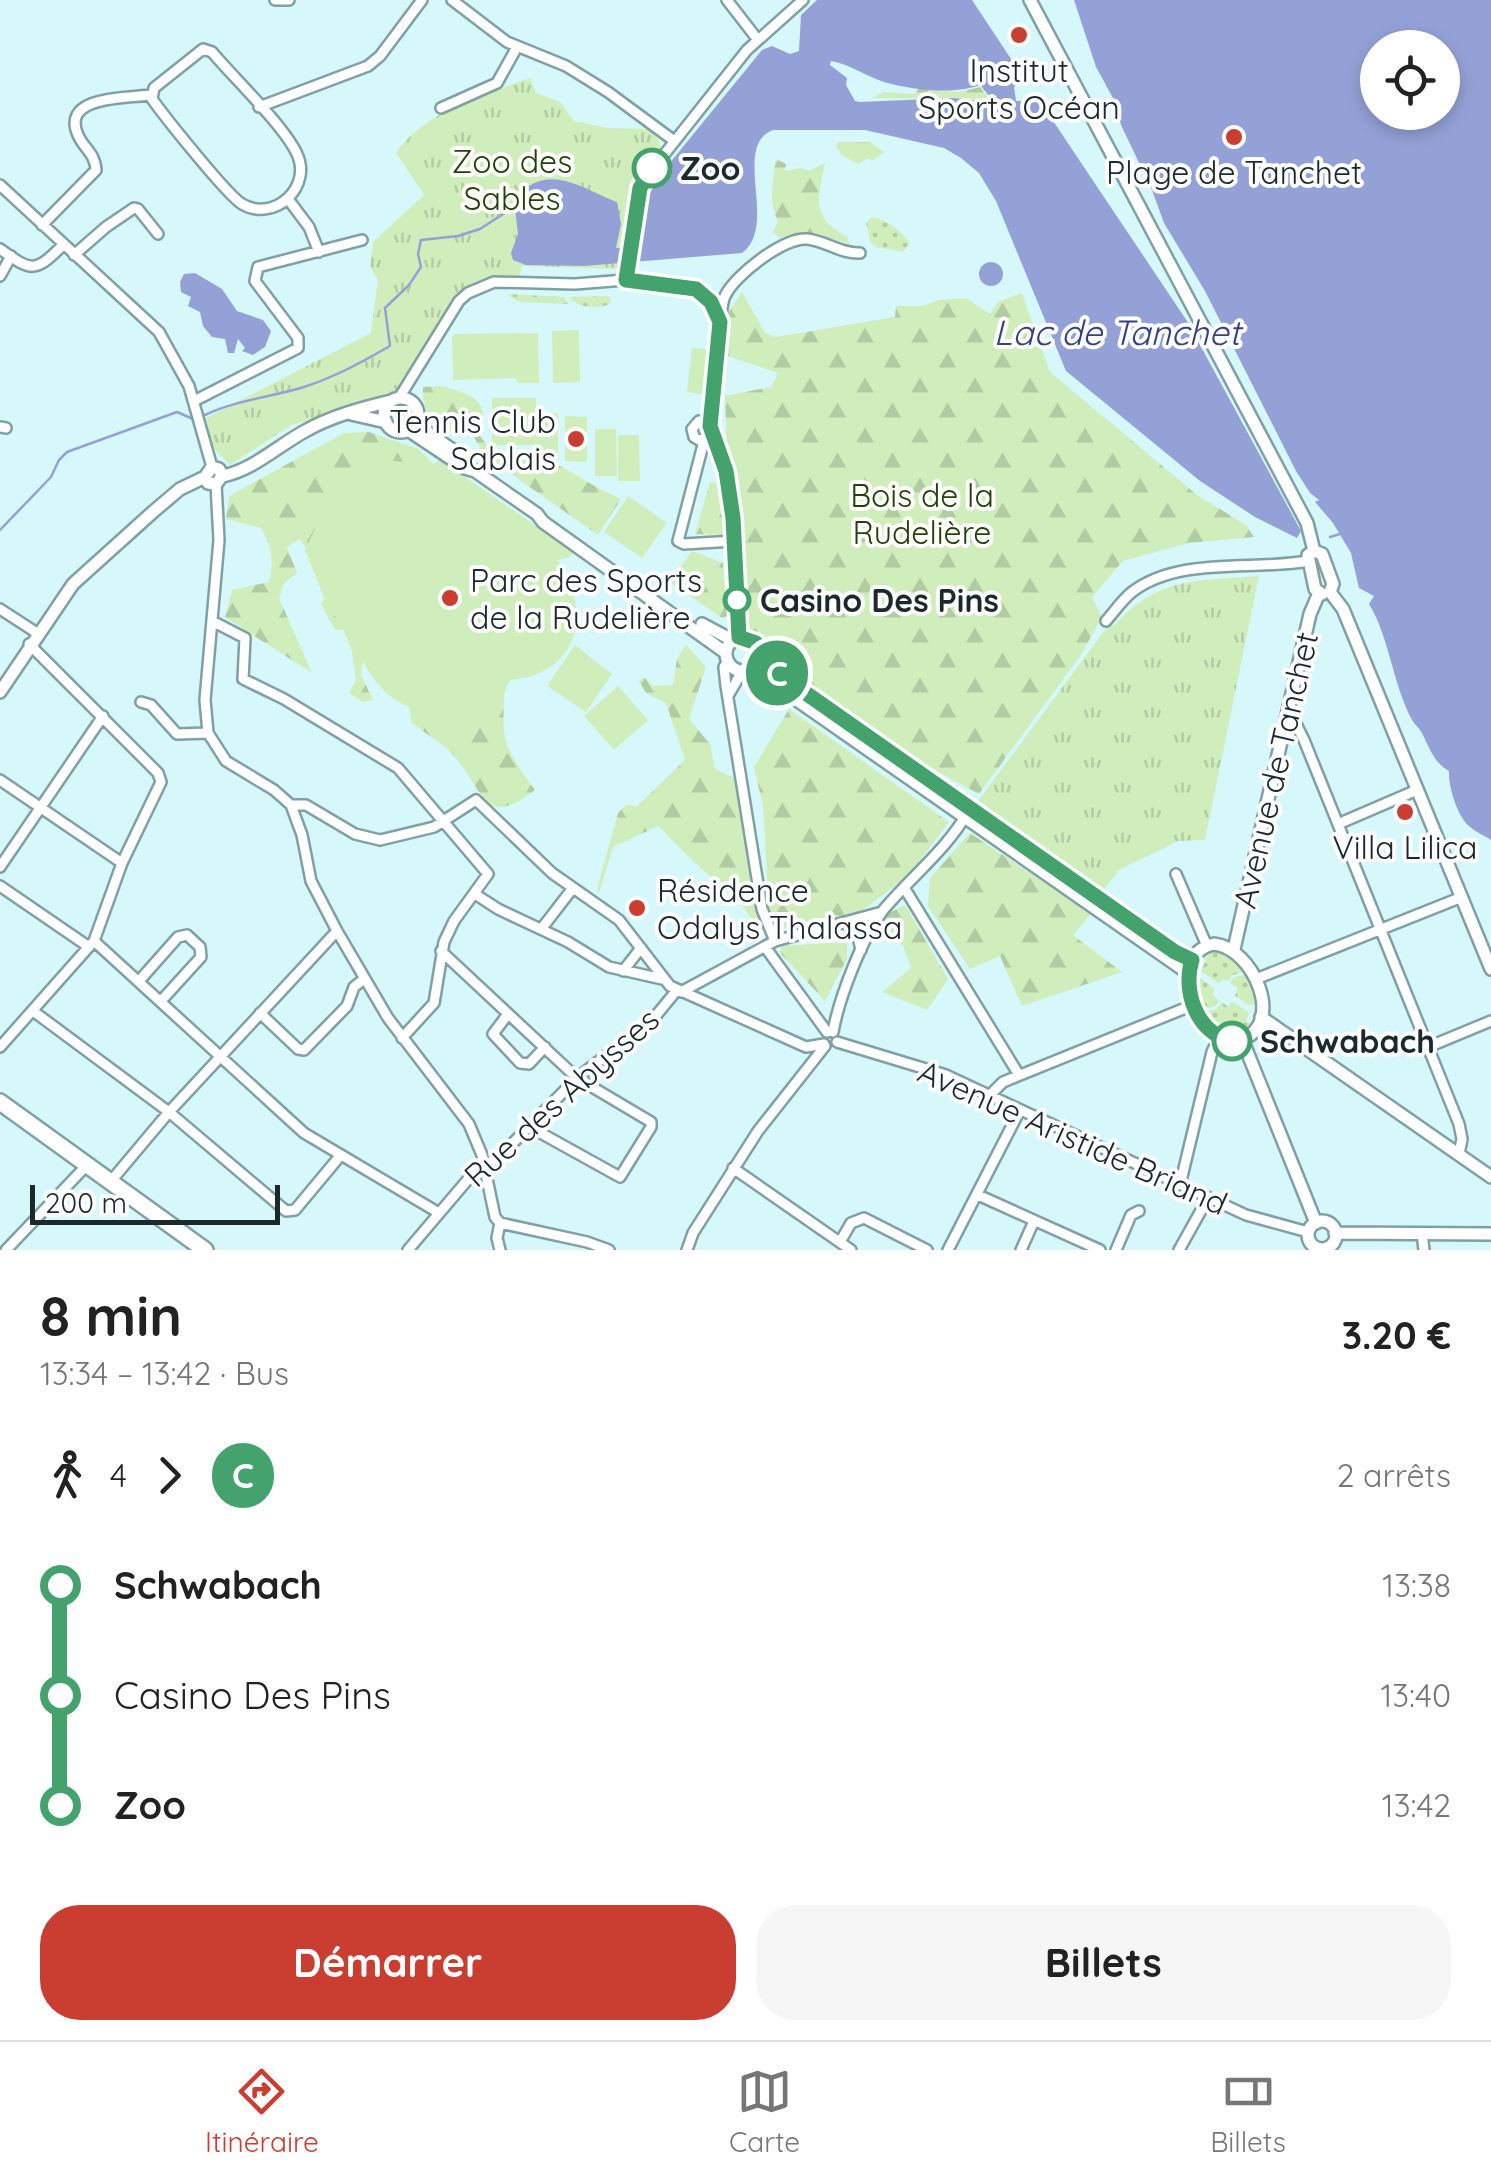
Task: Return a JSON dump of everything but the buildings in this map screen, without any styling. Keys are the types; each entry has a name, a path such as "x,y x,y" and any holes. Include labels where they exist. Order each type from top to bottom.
{"main road":[{"path":"0,1102 205,1250"}],"street":[{"path":"275,0 289,0"},
{"path":"260,107 368,66 422,0"},
{"path":"452,0 517,47 566,66 608,92 673,140"},
{"path":"727,0 758,40"},
{"path":"626,280 640,188 673,140 758,40 803,0"},
{"path":"1027,0 1308,523 1311,556 1324,592 1343,610 1491,969"},
{"path":"441,108 497,82 517,47"},
{"path":"204,49 212,52 298,154 300,180 288,199 267,209 241,204 151,95 154,88 204,49"},
{"path":"42,224 96,170 96,158 76,132 83,107 94,101 151,95"},
{"path":"0,185 158,332 183,371 214,476 219,540 205,700 208,733 226,761 291,805 302,834 310,881 336,930 402,1038 462,1113 484,1166 495,1218 500,1223 609,1250"},
{"path":"288,199 309,226 320,252"},
{"path":"74,255 106,226 134,208 158,234"},
{"path":"194,401 298,348 298,338 259,286 254,272 262,264 362,240"},
{"path":"734,541 678,541 709,432 726,295 758,262 792,240 813,240 850,254 860,253"},
{"path":"0,249 25,266 41,266 63,245"},
{"path":"0,276 11,256"},
{"path":"386,422 384,412 452,310 468,293 505,281 575,284 626,280 686,286 708,299 720,322"},
{"path":"708,299 726,295"},
{"path":"0,692 33,639 92,564 180,489 237,472 309,428 395,400 414,403 424,430 468,461 475,471"},
{"path":"347,414 386,422 394,430 408,430 464,468 475,471 727,657 735,668 747,669 1192,960"},
{"path":"408,430 418,416"},
{"path":"709,432 726,471 734,541 736,639 724,667 762,908 775,941"},
{"path":"537,514 547,516 714,632 752,640 770,668 1188,973"},
{"path":"1106,622 1128,595 1154,580 1200,570 1270,565 1322,554 1332,580 1324,592"},
{"name":"Avenue de Tanchet","path":"1234,949 1310,614 1324,592"},
{"path":"0,608 158,773 161,782 122,863 92,944 0,1048"},
{"path":"212,621 245,638 243,678 398,768 488,874 454,921 441,951 434,1003 402,1038"},
{"path":"729,694 759,655"},
{"path":"141,702 151,705 177,734 208,733"},
{"path":"0,868 103,716"},
{"path":"1288,719 1296,724 1459,1124 1459,1154"},
{"path":"0,780 122,863"},
{"path":"1338,824 1418,790"},
{"path":"291,805 306,805 371,839 390,838 443,823 476,800 552,874 620,920 664,979 679,991 806,1047 824,1045"},
{"path":"832,1035 861,953 882,912 929,864 967,814"},
{"path":"1176,874 1206,946"},
{"path":"0,886 92,944 139,981 304,1132 440,1213"},
{"path":"542,928 573,888"},
{"path":"905,889 1019,1075"},
{"path":"475,894 604,965 664,979"},
{"path":"1256,979 1462,897"},
{"name":"Rue des Abysses","path":"408,1250 449,1199 502,1154 577,1078 640,1035 679,991 775,941 882,912"},
{"path":"843,923 857,932 862,941 861,953"},
{"path":"110,1182 336,930"},
{"path":"139,981 178,937 187,936 200,947 201,957 161,1000"},
{"path":"1206,946 1234,949 1256,979 1261,1017 1256,1030 1242,1040 1219,1037 1203,1022 1192,1005 1188,973 1192,960 1206,946"},
{"path":"765,947 832,1035"},
{"path":"623,971 641,948"},
{"path":"441,951 577,1078 651,1122 623,1175 617,1176 528,1126"},
{"path":"260,1013 298,1049 304,1050 348,1006 354,987 364,979"},
{"path":"990,1095 1003,1082 1192,1005"},
{"path":"33,1011 170,1112 290,1212 340,1156"},
{"path":"508,1014 493,1034 520,1063 529,1064 545,1048"},
{"path":"1261,1017 1491,1177"},
{"path":"1428,1047 1491,1021"},
{"path":"824,1045 822,1037 832,1035"},
{"name":"Avenue Aristide Briand","path":"832,1035 990,1095 1246,1215 1312,1228"},
{"path":"1180,1185 1219,1037"},
{"path":"1242,1040 1312,1228 1310,1243 1318,1249 1330,1246 1335,1233"},
{"path":"687,1250 693,1233 733,1168 824,1045"},
{"path":"948,1250 1020,1110"},
{"path":"6,1250 87,1164"},
{"path":"733,1168 851,1250"},
{"path":"978,1194 1098,1250"},
{"path":"1179,1250 1208,1198"},
{"path":"1116,1250 1131,1215 1139,1210"},
{"path":"840,1242 850,1223 864,1218 928,1250"},
{"path":"1021,1250 1034,1221"},
{"path":"500,1223 500,1250"},
{"path":"1312,1228 1327,1223 1335,1233 1421,1245 1491,1234"}],"green space":[{"name":"Zoo des Sables","path":"530,78 536,93 560,102 574,121 607,128 648,129 658,138 661,148 632,191 623,269 522,266 518,279 503,279 453,304 397,392 292,425 230,465 213,448 206,418 371,333 378,280 370,266 373,242 424,195 396,153 408,138 439,116"},
{"path":"980,87 988,97 985,99 872,98 883,92 915,94 919,88 960,92"},
{"path":"838,142 870,142 884,152 872,161 868,158 858,164 843,156 836,147"},
{"path":"776,159 786,164 785,171 809,171 825,163 819,196 822,214 847,236 850,244 806,234 779,238 773,232 778,221 772,199"},
{"path":"872,217 889,223 910,243 903,252 876,247 870,242 866,223"},
{"name":"Bois de la Rudelière","path":"742,292 765,333 776,337 895,317 896,306 924,306 938,300 966,298 990,314 998,302 1022,293 1050,372 1197,495 1246,525 1254,537 1189,543 1123,561 1092,597 1102,617 1081,655 979,794 896,749 747,637 728,487 725,396 771,387 778,373 728,356 725,317"},
{"path":"506,294 564,297 569,304 520,302"},
{"path":"609,296 611,303 594,307 568,297"},
{"path":"579,330 580,382 553,383 552,331"},
{"path":"538,333 539,383 517,383 516,378 453,380 455,334"},
{"path":"692,348 714,350 709,395 687,392"},
{"path":"441,386 476,400 483,413 480,436 500,454 556,464 621,499 598,535 484,455 471,432 450,430 435,421 425,407 423,387"},
{"path":"492,398 536,398 536,413 558,413 558,459 537,459 536,445 492,445"},
{"name":"Tennis Club Sablais","path":"565,416 587,417 587,462 565,461"},
{"path":"595,429 616,429 617,476 595,476"},
{"path":"369,432 419,449 437,468 364,653 361,675 373,700 363,702 349,693 356,680 349,630 335,630 321,604 327,595 317,565 300,539 287,547 297,573 284,583 279,598 312,673 225,617 232,590 269,582 272,561 261,528 226,519 229,496 344,433"},
{"path":"618,435 639,435 640,481 618,481"},
{"name":"Parc des Sports de la Rudelière","path":"380,459 433,466 439,459 574,552 558,560 575,600 573,638 565,653 552,666 510,680 492,720 456,735 417,708 392,697 362,658 353,654 341,624 327,605 305,550 323,512 326,486 333,471 340,474"},
{"path":"710,482 719,483 729,535 695,534"},
{"path":"628,496 667,523 642,558 604,532"},
{"path":"692,551 723,563 727,616 722,618 670,582"},
{"path":"1259,576 1205,840 1178,841 1119,870 1103,891 978,801 1110,623 1114,626 1146,598 1180,584"},
{"path":"575,645 612,674 586,712 547,686"},
{"path":"686,645 706,667 689,719 710,744 715,769 735,778 762,937 729,886 700,868 658,826 613,847 599,893 597,889 618,813 627,804 636,807 685,760 666,703 646,693 639,681 644,677 653,686 673,685 677,659"},
{"path":"505,679 505,738 514,760 535,790 518,801 494,806 486,801 451,752 412,723 407,694"},
{"path":"618,686 648,720 614,750 584,716"},
{"path":"789,709 949,822 908,876 852,918 834,915 779,930 769,909 763,806 754,767"},
{"path":"970,833 1091,914 1073,935 1122,972 1022,1006 1000,956 970,969 928,906 930,878"},
{"path":"905,905 948,979 927,1010 882,992 911,968 903,945 878,932 889,913"},
{"path":"847,942 847,959 825,1001 780,953 781,946"},
{"path":"1218,949 1228,952 1246,971 1219,984 1201,971 1206,960 1201,956"},
{"path":"1248,973 1256,1005 1235,996 1238,988 1230,983"},
{"path":"1194,978 1201,978 1215,989 1212,995 1220,1001 1215,1006 1202,1009"},
{"path":"1232,1001 1249,1013 1246,1021 1251,1024 1235,1035 1224,1032 1204,1012 1217,1009 1222,1002 1228,1007"}],"water":[{"name":"Lac de Tanchet","path":"817,0 972,0 1025,80 1014,87 1016,101 1039,100 1187,321 1301,531 1297,538 1255,517 1200,481 1066,371 996,201 979,173 944,148 865,130 773,130 761,139 756,152 757,225 752,241 742,253 584,266 526,265 513,260 511,253 518,234 514,200 526,188 552,179 578,185 617,202 621,224 616,248 641,247 651,186 762,50 772,46 790,54 799,51 801,15","holes":["831,61 907,87 945,91 980,85 990,97 987,101 855,101 846,85 847,78 830,65"]},
{"path":"1074,0 1491,0 1491,840 1474,830 1461,815 1449,771 1436,759 1412,720 1369,604 1374,596 1359,588 1351,553 1296,471 1205,291 1164,223 1113,98 1096,67"},
{"path":"991,262 1000,265 1000,283 991,286 982,283 979,274 982,265"},
{"path":"195,273 222,289 237,311 263,320 271,331 265,347 253,355 242,351 245,348 238,339 234,353 228,353 225,339 212,337 203,326 200,312 188,306 191,297 181,292 184,274"}],"waterway":[{"path":"205,415 315,383 390,346 385,308 421,267 421,240 480,229 517,205"},
{"path":"0,530 51,477 67,452 177,412 193,419"},
{"path":"1330,537 1343,533"}],"bus line":[{"name":"C","path":"652,168 640,188 626,280 696,289 711,302 720,322 710,426 726,471 733,518 739,637 756,643 759,655 770,668 969,810 1192,960 1188,984 1192,1005 1213,1033 1232,1041"}],"place":[{"name":"Institut Sports Océan","path":"1019,35"},
{"name":"Plage de Tanchet","path":"1234,137"},
{"name":"Zoo","path":"652,168"},
{"name":"Tennis Club Sablais","path":"576,439"},
{"name":"Parc des Sports de la Rudelière","path":"450,598"},
{"name":"Casino Des Pins","path":"737,600"},
{"name":"Villa Lilica","path":"1405,812"},
{"name":"Résidence Odalys Thalassa","path":"637,908"},
{"name":"Schwabach","path":"1232,1041"}]}
